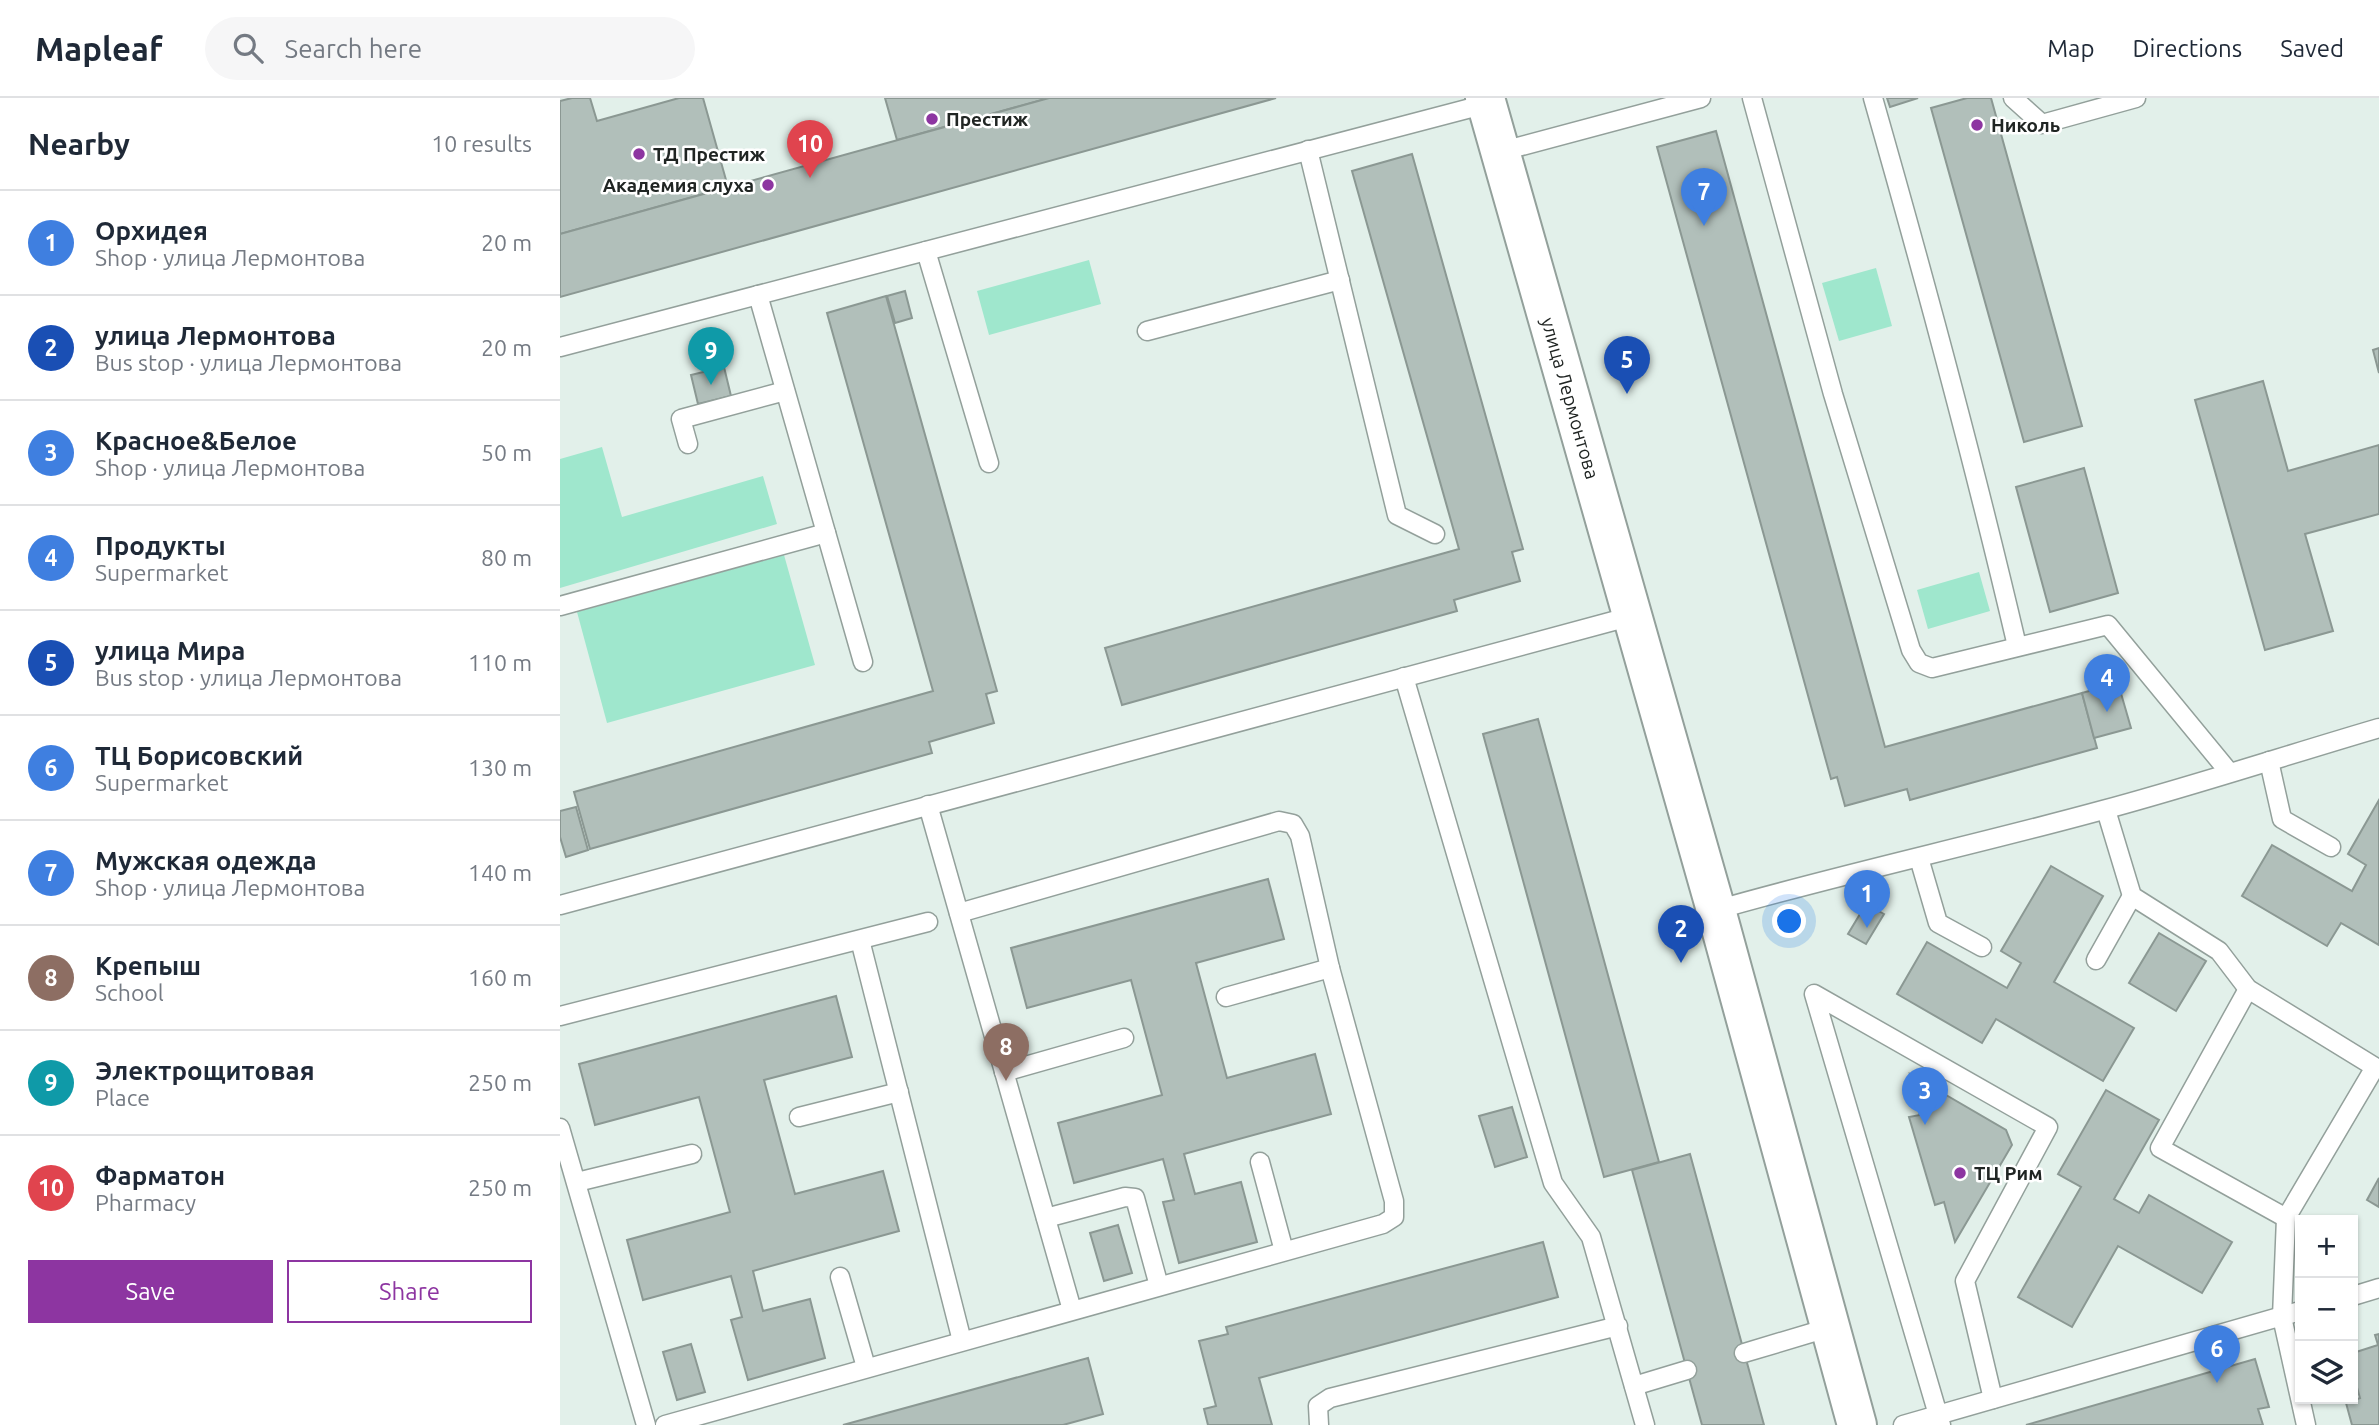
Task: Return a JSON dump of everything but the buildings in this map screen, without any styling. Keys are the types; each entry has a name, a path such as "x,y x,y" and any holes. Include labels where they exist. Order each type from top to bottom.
{"street":[{"name":"улица Лермонтова","path":"1485,101 1716,910 1857,1425"}],"lane":[{"path":"1499,152 1701,98"},
{"path":"1752,98 1833,394 1911,650 1919,663 1932,668 2108,625 2229,772"},
{"path":"1873,98 1986,511 2017,646"},
{"path":"2013,98 2042,124 2136,98"},
{"path":"560,347 1485,101"},
{"path":"1308,150 1398,515 1435,534"},
{"path":"926,251 989,463"},
{"path":"1147,331 1340,280"},
{"path":"758,295 863,663"},
{"path":"688,444 681,419 785,391"},
{"path":"560,606 826,533"},
{"path":"560,905 1632,616"},
{"path":"1404,677 1553,1183 1591,1237 1645,1425"},
{"path":"1716,910 1820,880 1919,858 2106,810 2379,728"},
{"path":"2269,761 2282,819 2331,847"},
{"path":"928,805 1072,1310"},
{"path":"2106,810 2132,896 2219,951 2248,989 2375,1067 2286,1218 2282,1317 2306,1425"},
{"path":"665,1425 1383,1224 1394,1217 1394,1201 1330,968 1300,836 1293,824 1279,821 959,913"},
{"path":"1919,858 1938,923 1982,947"},
{"path":"2095,960 2132,896"},
{"path":"560,1016 928,922"},
{"path":"860,940 962,1341"},
{"path":"1226,997 1330,968"},
{"path":"2248,989 2160,1149 2286,1218"},
{"path":"1940,1420 1814,994 2048,1127 1965,1281 1993,1399"},
{"path":"1004,1072 1124,1038"},
{"path":"799,1117 899,1092"},
{"path":"560,1128 646,1425"},
{"path":"577,1182 692,1154"},
{"path":"1259,1162 1284,1251"},
{"path":"1046,1218 1125,1196 1135,1198 1159,1286"},
{"path":"840,1277 866,1367"},
{"path":"2358,1294 2379,1288"},
{"path":"1903,1425 1940,1420 1993,1399 2295,1313"},
{"path":"1319,1425 1318,1406 1330,1398 1618,1326"},
{"path":"1744,1353 1831,1327"},
{"path":"1634,1386 1687,1370"}],"green space":[{"path":"1089,260 1101,304 989,335 977,291"},
{"path":"1876,268 1892,326 1839,341 1822,283"},
{"path":"602,447 622,517 763,476 777,524 560,588 560,459"},
{"path":"784,555 815,665 607,723 577,612"},
{"path":"1979,572 1990,611 1928,629 1917,590"}],"place":[{"name":"Престиж","path":"932,119"},
{"name":"Николь","path":"1977,125"},
{"name":"ТД Престиж","path":"639,154"},
{"name":"Фарматон","path":"810,178"},
{"name":"Академия слуха","path":"768,185"},
{"name":"Мужская одежда","path":"1704,226"},
{"name":"Электрощитовая","path":"711,385"},
{"name":"улица Мира","path":"1627,394"},
{"name":"Продукты","path":"2107,712"},
{"name":"Орхидея","path":"1867,928"},
{"name":"улица Лермонтова","path":"1681,963"},
{"name":"Крепыш","path":"1006,1081"},
{"name":"Красное&Белое","path":"1925,1125"},
{"name":"ТЦ Рим","path":"1960,1173"},
{"name":"ТЦ Борисовский","path":"2217,1383"}]}
